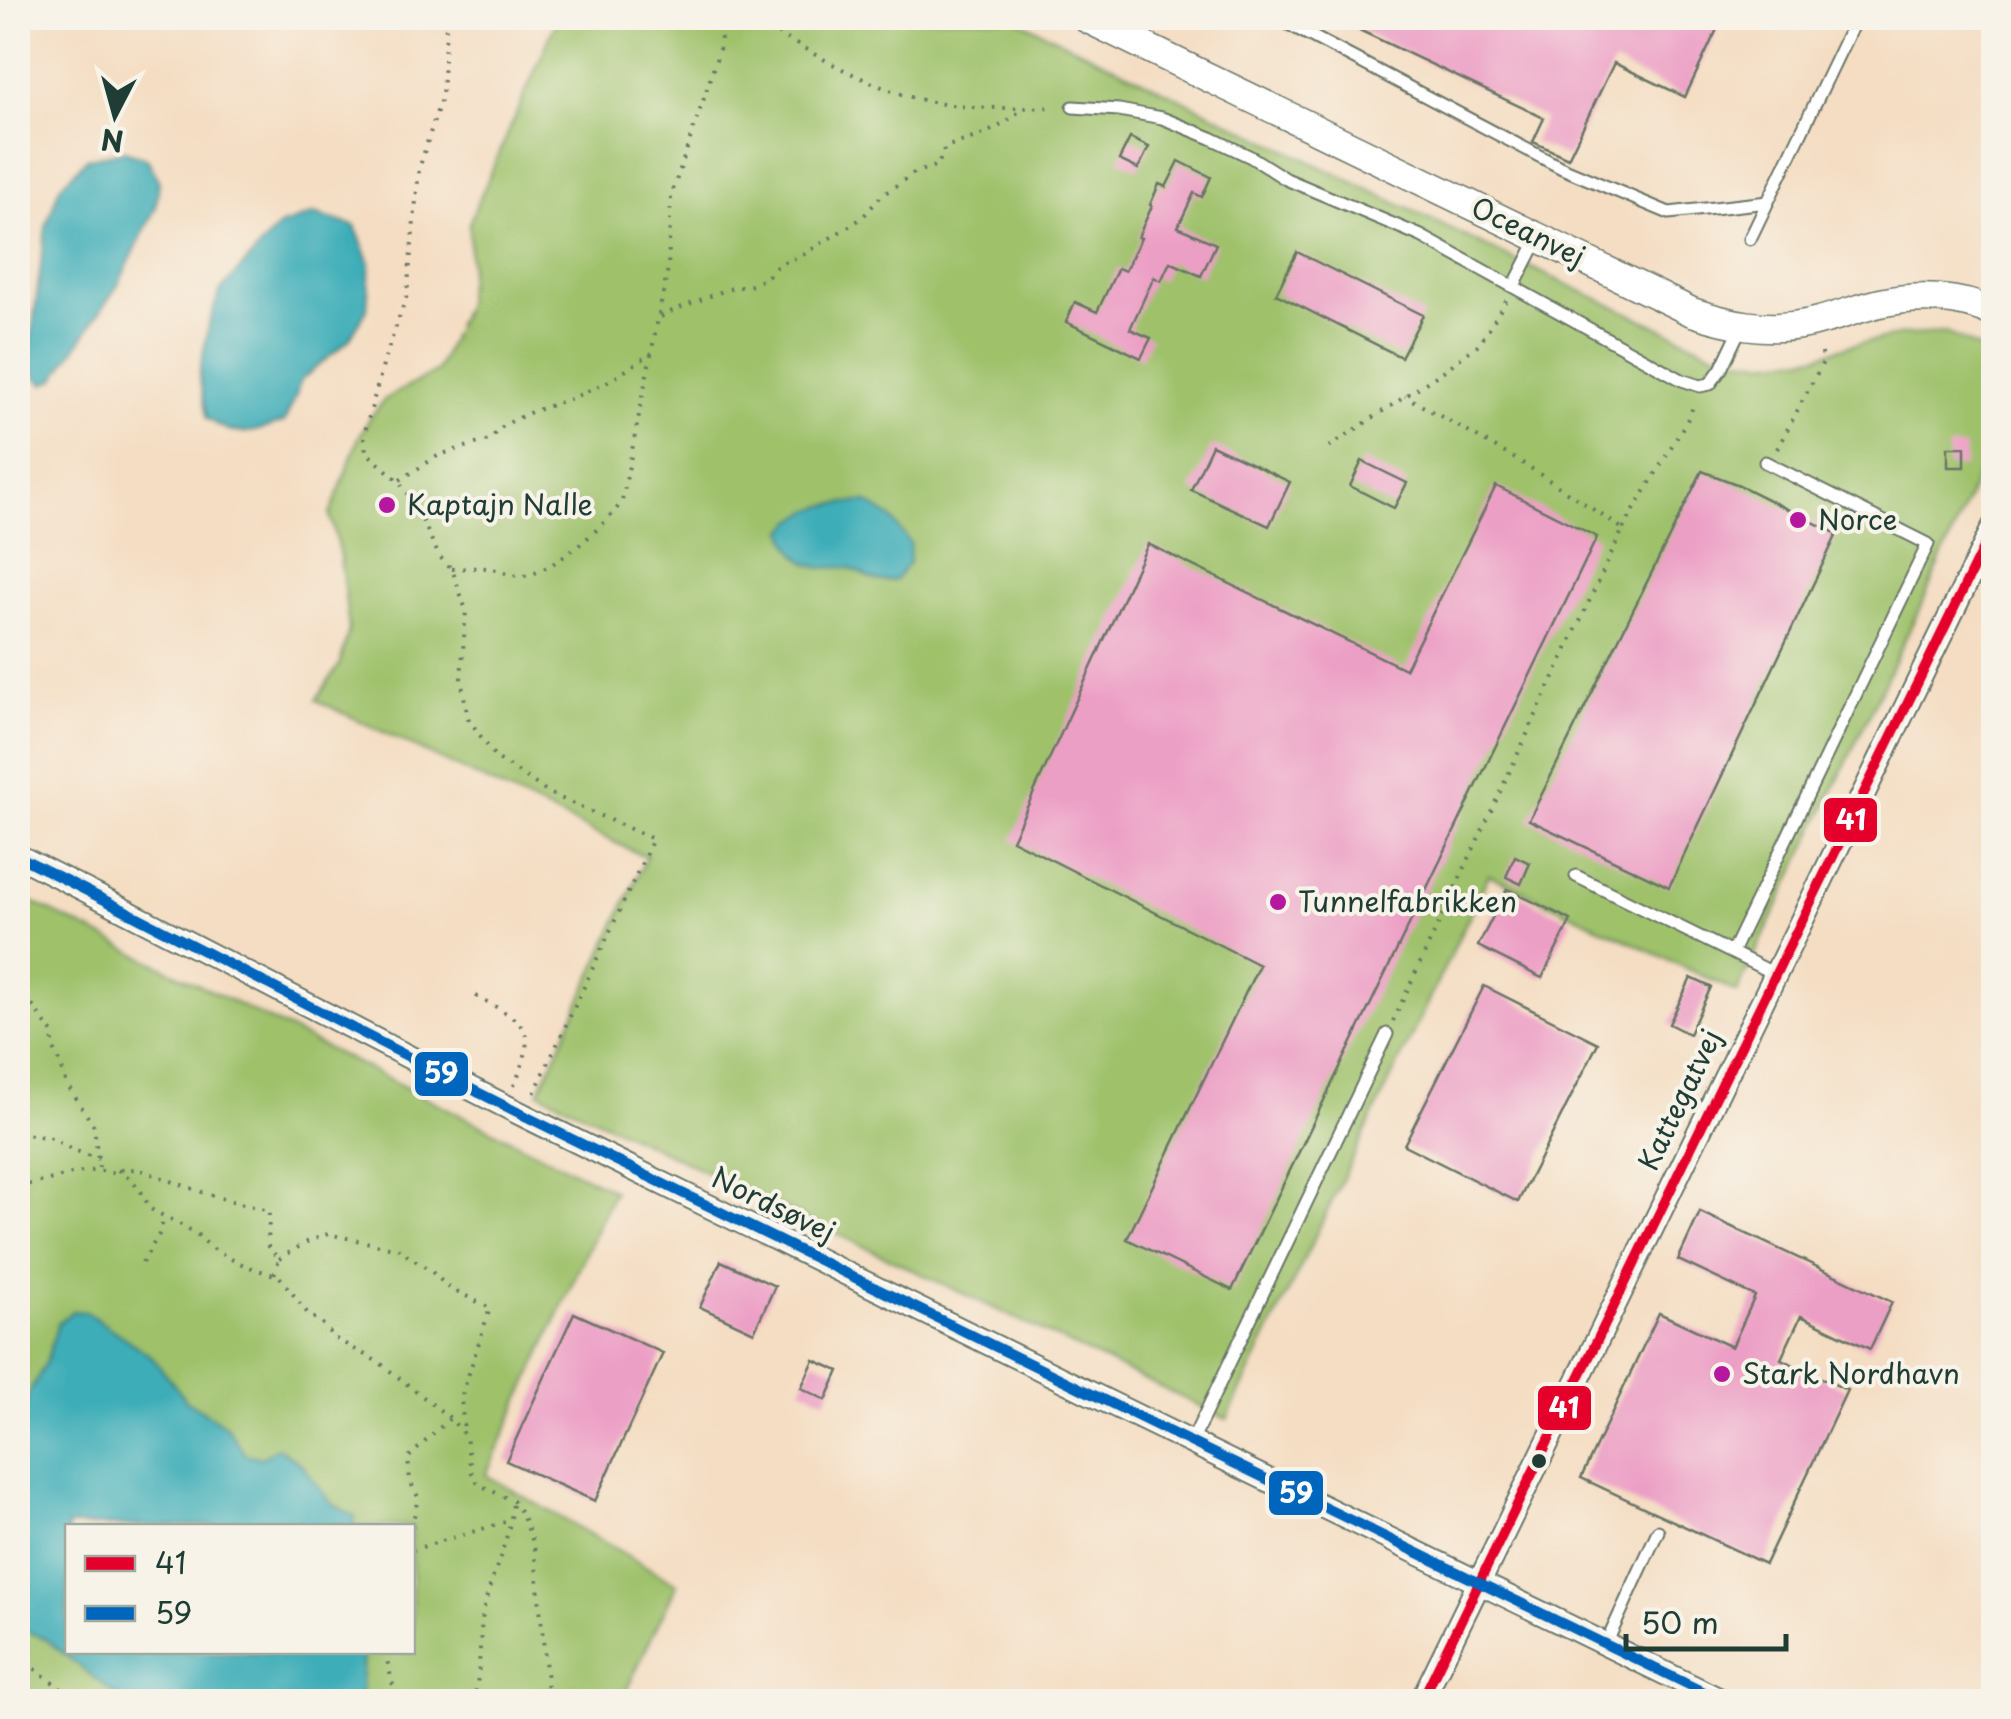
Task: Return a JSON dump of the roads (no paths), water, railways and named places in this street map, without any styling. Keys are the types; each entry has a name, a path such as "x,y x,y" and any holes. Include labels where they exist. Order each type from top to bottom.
{"street":[{"name":"Oceanvej","path":"1086,18 1692,312 1756,328 1804,325 1905,298 1958,301 1994,313"},
{"name":"Kattegatvej","path":"1421,1702 1994,526"},
{"name":"Nordsøvej","path":"18,856 948,1326 1724,1702"}],"lane":[{"path":"1277,18 1562,168 1669,213 1768,202"},
{"path":"1750,240 1856,18"},
{"path":"1072,106 1119,110 1185,127 1251,157 1286,179 1421,236 1682,380 1700,386 1710,384 1721,369 1742,325"},
{"path":"1514,286 1539,237"},
{"path":"1732,952 1928,544 1767,463"},
{"path":"1576,876 1775,974"},
{"path":"1192,1441 1387,1034"},
{"path":"1606,1644 1658,1531"}],"water":[{"path":"124,151 147,158 159,182 156,207 118,285 55,379 44,384 34,376 29,356 46,226 60,186 88,158"},
{"path":"314,214 355,226 370,263 367,309 349,340 300,381 284,422 253,431 226,429 207,418 199,376 219,293 279,226"},
{"path":"867,502 891,518 910,543 909,563 895,580 874,580 845,567 816,567 793,550 785,530 803,515 833,504"},
{"path":"72,1311 86,1312 151,1356 187,1401 226,1426 245,1454 262,1458 278,1447 303,1466 330,1502 355,1517 354,1524 65,1524 65,1654 363,1654 364,1701 123,1701 44,1638 25,1631 18,1571 18,1455 28,1395 46,1362 58,1324"}],"place":[{"name":"Kaptajn Nalle","path":"387,505"},
{"name":"Norce","path":"1798,520"},
{"name":"Tunnelfabrikken","path":"1278,902"},
{"name":"Stark Nordhavn","path":"1722,1374"}]}
